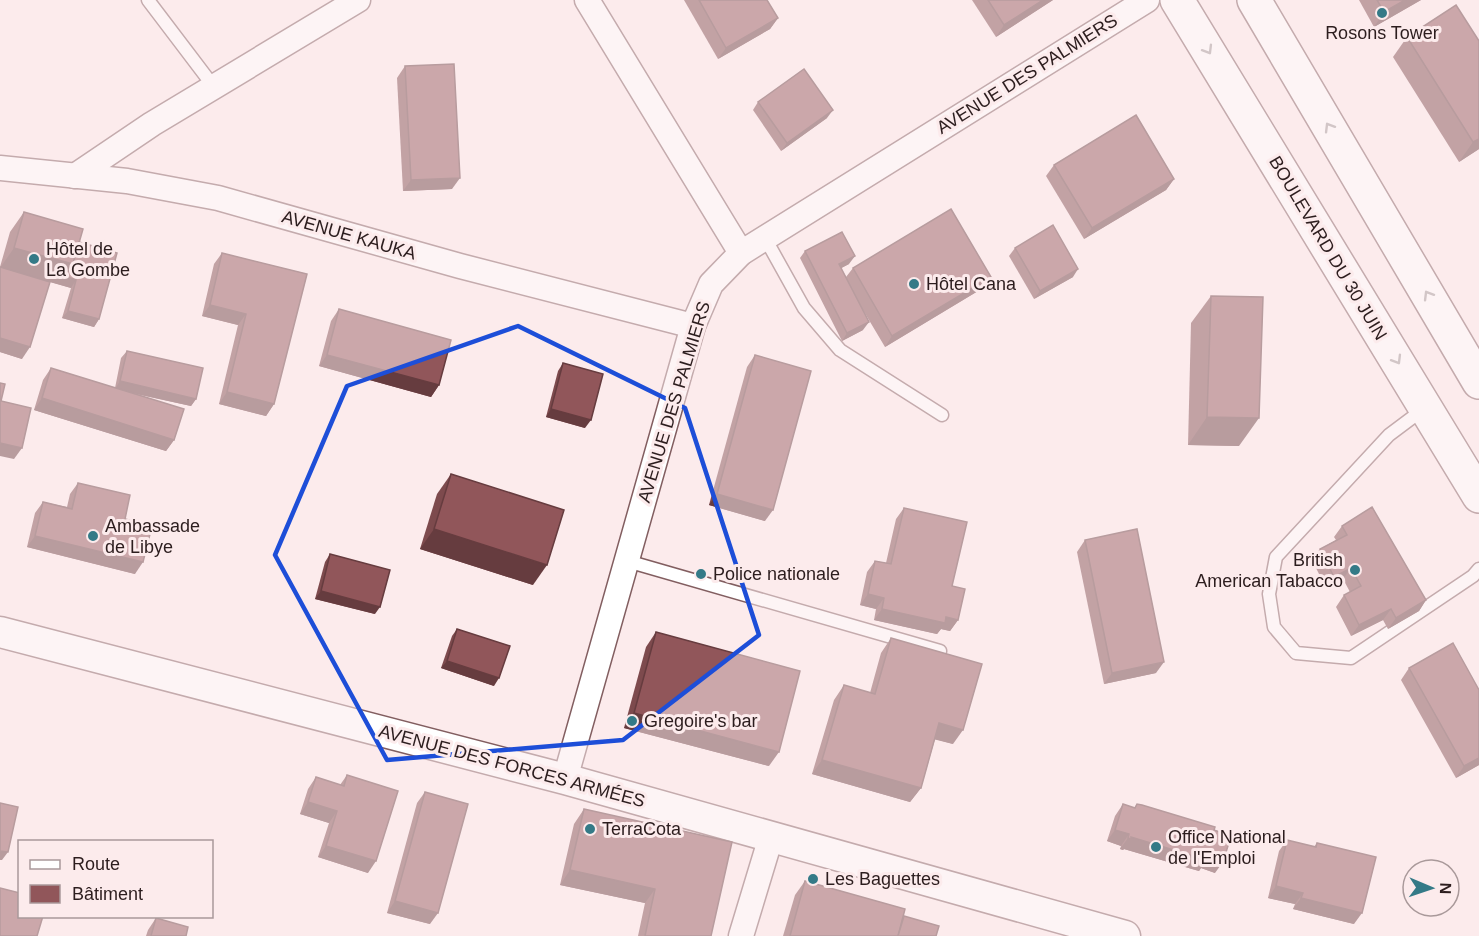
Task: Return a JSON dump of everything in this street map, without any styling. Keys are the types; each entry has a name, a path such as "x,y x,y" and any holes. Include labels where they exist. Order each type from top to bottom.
{"main road":[{"name":"BOULEVARD DU 30 JUIN","path":"1177,0 1479,496"},
{"path":"1254,0 1479,381"}],"street":[{"path":"75,176 152,124 358,0"},
{"path":"587,0 741,253"},
{"name":"AVENUE DES PALMIERS","path":"565,779 693,326 711,284 741,253 1147,0"},
{"name":"AVENUE KAUKA","path":"0,168 127,181 218,198 460,266 693,326"},
{"name":"AVENUE DES FORCES ARMÉES","path":"0,632 565,779 1125,936"},
{"path":"741,936 771,837"}],"lane":[{"path":"148,0 214,87"},
{"path":"765,238 804,308 840,350 942,415"},
{"path":"1426,408 1389,435 1276,557 1269,594 1274,627 1296,653 1351,658 1473,576 1479,569"},
{"path":"627,561 940,651"}],"highlighted area":[{"path":"518,326 685,408 759,635 623,740 387,760 275,555 347,386"}],"building":[{"path":"699,0 767,0 778,18 726,48"},
{"path":"988,0 1043,0 1004,25"},
{"path":"1377,0 1405,0 1384,12"},
{"path":"1456,5 1479,41 1479,139 1473,142 1407,37"},
{"path":"454,64 460,178 411,180 405,66"},
{"path":"804,69 833,110 787,143 758,102"},
{"path":"1136,115 1174,179 1092,228 1054,165"},
{"name":"Hôtel Cana","path":"951,209 991,277 892,336 853,268"},
{"path":"24,212 83,229 73,264 14,248"},
{"path":"1053,225 1078,269 1040,291 1015,248"},
{"path":"842,232 855,256 839,264 869,322 847,333 805,251"},
{"path":"79,242 117,253 99,319 68,311 76,280 65,276 73,264"},
{"path":"222,253 307,274 274,404 227,392 246,314 210,305"},
{"path":"0,267 50,282 30,347 0,338"},
{"path":"1211,296 1263,297 1259,418 1207,417"},
{"path":"339,309 451,340 439,385 327,355"},
{"path":"127,351 203,368 196,399 120,381"},
{"path":"755,355 811,371 773,510 717,494"},
{"path":"563,363 603,374 591,420 551,409"},
{"path":"51,368 184,409 174,440 42,398"},
{"path":"0,383 5,384 1,401 31,408 22,448 0,443"},
{"path":"451,474 564,510 547,565 434,529"},
{"path":"78,483 130,495 125,519 152,526 143,562 35,536 43,502 72,509"},
{"name":"British American Tabacco","path":"1372,507 1426,600 1396,618 1391,609 1359,625 1344,595 1361,586 1351,568 1334,577 1320,549 1347,535 1342,526"},
{"path":"904,508 967,522 952,586 965,589 958,620 946,617 945,623 882,609 884,598 868,594 875,561 891,564"},
{"path":"1137,529 1164,662 1112,673 1085,540"},
{"path":"330,554 390,570 380,607 321,591"},
{"path":"457,629 510,646 499,678 447,661"},
{"path":"656,632 800,671 779,752 634,713"},
{"path":"891,638 982,664 963,730 939,723 921,788 822,760 844,685 875,694"},
{"path":"1453,643 1479,690 1479,758 1464,766 1409,668"},
{"path":"347,775 398,791 376,861 326,846 337,811 308,802 316,777 344,786"},
{"path":"425,792 468,804 438,913 395,901"},
{"path":"0,803 18,807 8,852 0,851"},
{"path":"1123,804 1135,808 1137,804 1142,805 1215,827 1214,830 1231,836 1223,862 1128,838 1129,834 1115,830"},
{"path":"584,809 732,842 711,936 645,936 655,889 570,870"},
{"path":"1287,840 1316,847 1317,843 1376,857 1362,913 1301,898 1303,893 1276,886"},
{"path":"805,881 905,909 898,936 790,936"},
{"path":"0,888 18,892 18,918 42,918 37,936 0,936"},
{"path":"904,916 939,926 936,936 898,936"},
{"path":"156,918 188,927 186,936 151,936"}],"place":[{"name":"Rosons Tower","path":"1382,13"},
{"name":"Hôtel de La Gombe","path":"34,259"},
{"name":"Hôtel Cana","path":"914,284"},
{"name":"Ambassade de Libye","path":"93,536"},
{"name":"British American Tabacco","path":"1355,570"},
{"name":"Police nationale","path":"701,574"},
{"name":"Gregoire's bar","path":"632,721"},
{"name":"TerraCota","path":"590,829"},
{"name":"Office National de l'Emploi","path":"1156,847"},
{"name":"Les Baguettes","path":"813,879"}]}
